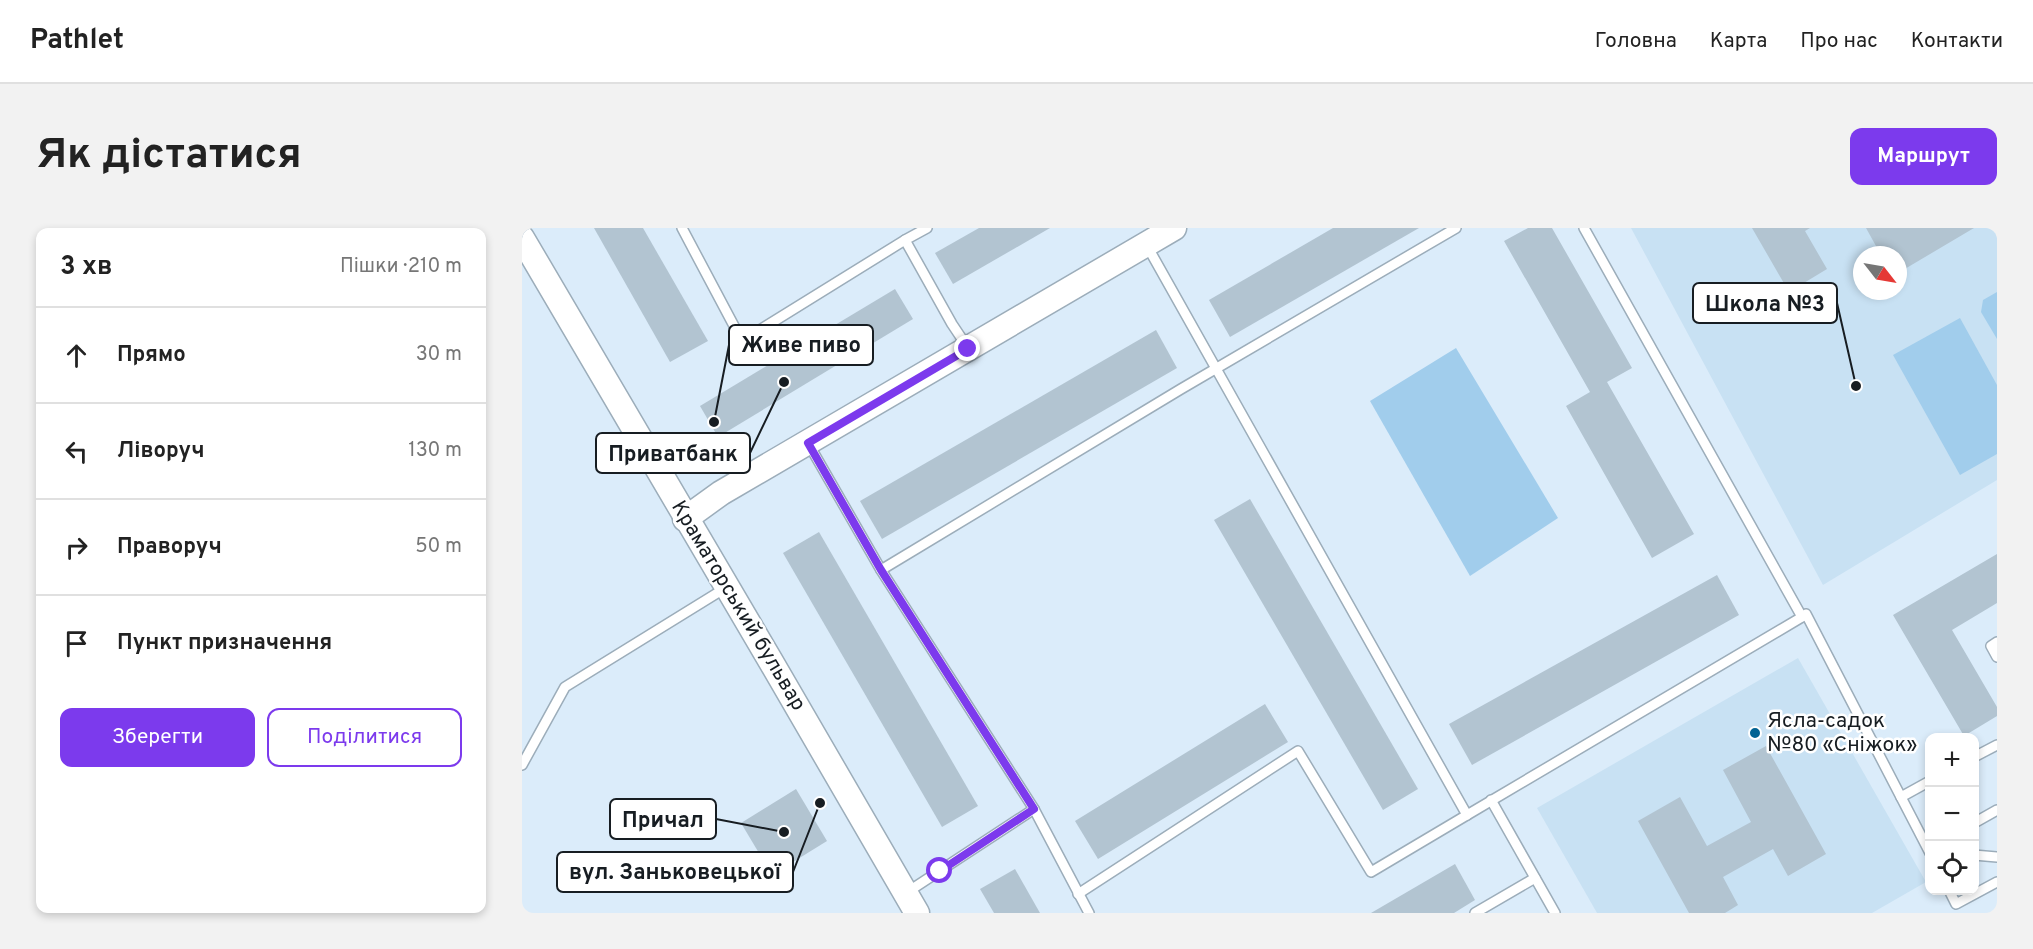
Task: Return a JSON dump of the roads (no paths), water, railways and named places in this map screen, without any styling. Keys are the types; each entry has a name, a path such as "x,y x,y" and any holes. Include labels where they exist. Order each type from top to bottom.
{"street":[{"path":"685,519 721,493 1174,228"},
{"name":"Краматорський бульвар","path":"522,238 912,903"}],"lane":[{"path":"682,228 742,340 927,228"},
{"path":"881,570 1216,368 1456,228"},
{"path":"1584,228 1802,617"},
{"path":"904,240 968,349"},
{"path":"1146,244 1467,815"},
{"path":"808,443 881,570 1034,809 1089,913"},
{"path":"522,765 565,687 727,586"},
{"path":"1078,894 1298,751 1371,872 1806,614 1925,842"},
{"path":"1997,642 1991,646 1997,657"},
{"path":"1979,754 1997,745"},
{"path":"1901,797 1925,783"},
{"path":"1491,800 1555,913"},
{"path":"912,903 1034,809"},
{"path":"1979,820 1997,810"},
{"path":"1979,855 1997,857"},
{"path":"1475,913 1535,879"},
{"path":"1951,895 1958,909 1997,882"}],"place":[{"name":"Приватбанк","path":"784,382"},
{"name":"Школа №3","path":"1856,386"},
{"name":"Живе пиво","path":"714,422"},
{"name":"Ясла-садок №80 «Сніжок»","path":"1755,733"},
{"name":"вул. Заньковецької","path":"820,803"},
{"name":"Причал","path":"784,832"}]}
